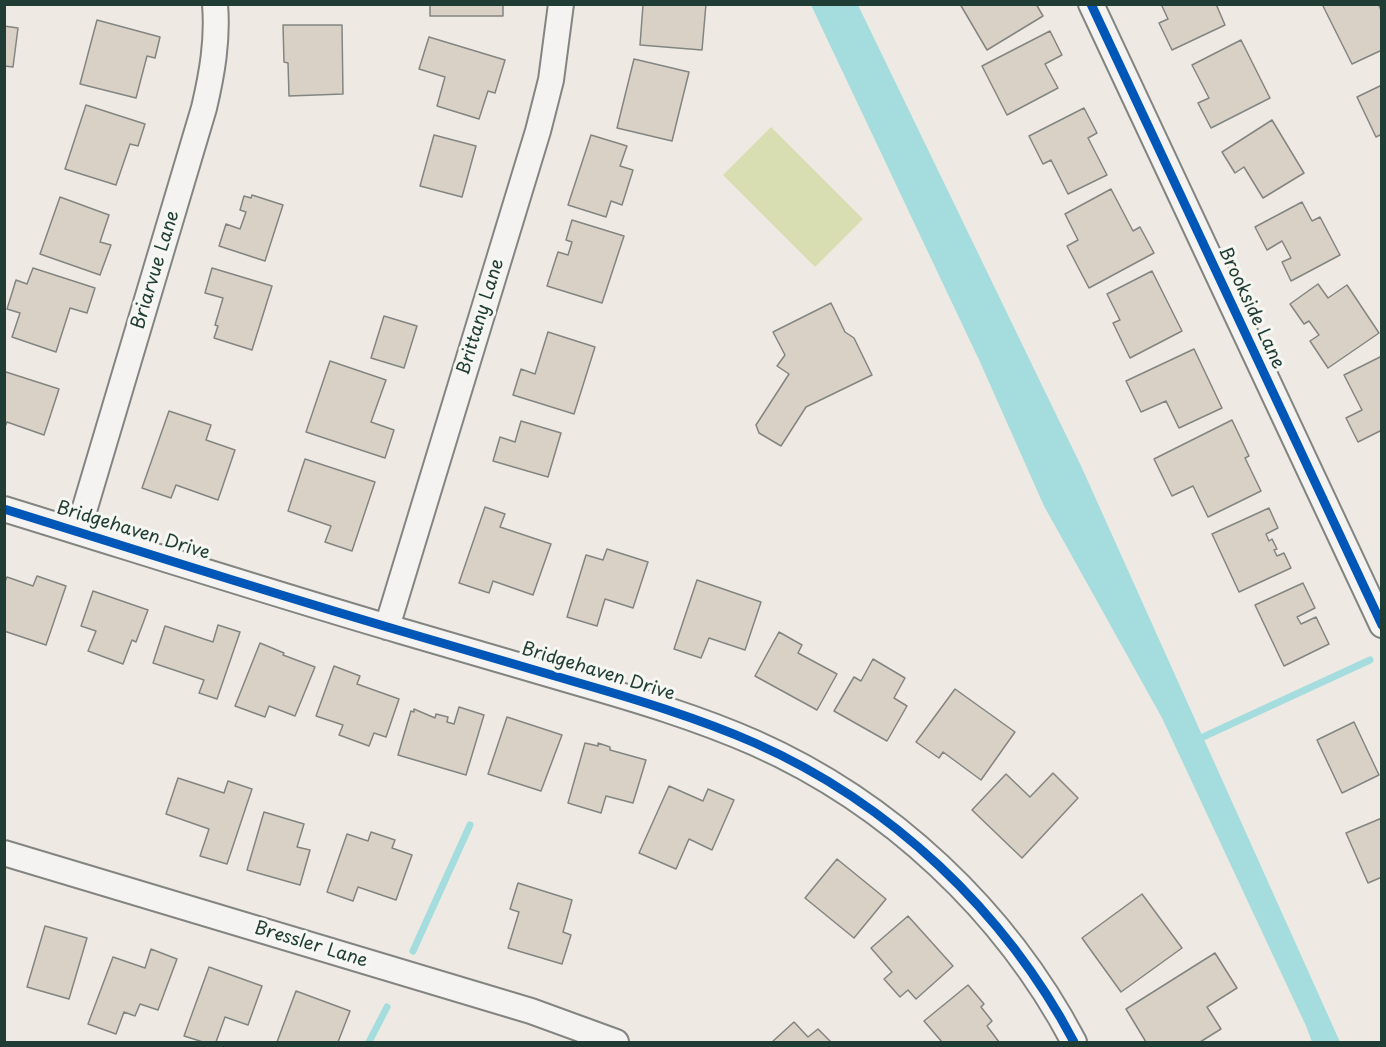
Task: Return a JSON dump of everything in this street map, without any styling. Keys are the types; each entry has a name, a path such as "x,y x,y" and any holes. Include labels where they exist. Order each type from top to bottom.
{"street":[{"name":"Briarvue Lane","path":"78,531 204,108 216,41 215,4"},
{"name":"Brittany Lane","path":"387,627 543,114 557,42 561,4"},
{"name":"Brookside Lane","path":"1091,4 1382,625"},
{"name":"Bridgehaven Drive","path":"4,509 387,627 687,716 757,744 822,779 892,826 936,864 996,925 1026,965 1074,1042"},
{"name":"Bressler Lane","path":"4,853 531,1011 616,1042"}],"green space":[{"path":"771,127 863,219 815,267 723,175"}],"water":[{"path":"811,5 858,5 1082,468 1340,1042 1312,1042 1162,718 1044,506 980,362"}],"building":[{"path":"430,4 503,4 503,16 430,16"},
{"path":"635,4 706,4 702,50 640,45 643,5"},
{"path":"960,4 1036,4 1043,16 987,50"},
{"path":"1161,4 1216,4 1225,25 1172,50 1159,23 1168,19"},
{"path":"1322,4 1378,4 1382,12 1382,50 1352,64"},
{"path":"97,20 160,37 155,58 147,56 136,98 80,84"},
{"path":"283,25 342,25 343,94 289,96 288,63 284,62"},
{"path":"4,26 18,28 13,67 4,66"},
{"path":"1050,31 1062,55 1045,64 1058,88 1007,115 982,66"},
{"path":"429,37 505,60 495,93 488,91 479,119 437,106 445,77 419,69"},
{"path":"1241,40 1270,98 1211,128 1198,103 1209,98 1192,65"},
{"path":"634,59 689,72 672,141 617,128"},
{"path":"1382,85 1382,134 1376,137 1357,97"},
{"path":"86,105 145,124 138,146 130,144 116,185 65,169"},
{"path":"1084,108 1097,133 1088,138 1107,175 1068,194 1051,160 1043,164 1029,136"},
{"path":"1272,120 1304,173 1263,198 1244,167 1235,173 1222,152"},
{"path":"434,135 476,146 462,197 420,186"},
{"path":"591,135 627,146 620,166 633,170 622,205 611,201 606,217 568,205"},
{"path":"1111,189 1133,231 1140,227 1154,253 1089,288 1067,246 1078,240 1065,214"},
{"path":"252,195 283,205 265,261 219,246 226,224 240,229 246,212 240,210 244,196 251,198"},
{"path":"60,197 109,215 100,242 111,245 100,275 40,254"},
{"path":"1302,202 1312,221 1320,217 1340,255 1291,281 1282,262 1291,258 1282,241 1267,250 1255,227"},
{"path":"572,220 624,236 602,303 547,286 558,252 568,255 572,242 566,240"},
{"path":"33,268 95,288 87,313 70,308 56,352 12,337 20,313 7,309 16,280 27,284"},
{"path":"212,268 272,286 252,350 214,338 218,326 215,325 223,298 205,293"},
{"path":"1152,271 1182,331 1130,358 1113,323 1120,320 1107,294"},
{"path":"1318,284 1328,298 1347,285 1379,333 1328,368 1310,341 1319,335 1309,321 1304,324 1290,304"},
{"path":"831,303 845,332 854,338 872,375 806,407 781,446 759,433 756,425 789,374 777,366 785,355 773,332"},
{"path":"384,316 417,326 404,368 371,358"},
{"path":"548,332 595,347 574,414 513,395 521,369 535,374"},
{"path":"1194,349 1222,408 1179,428 1166,401 1141,412 1126,381"},
{"path":"1382,356 1382,430 1358,442 1346,418 1362,410 1344,375"},
{"path":"330,361 386,380 371,422 394,430 385,458 306,432"},
{"path":"6,372 59,389 44,435 7,422 4,429 4,377"},
{"path":"169,411 211,425 206,440 235,450 218,500 176,485 171,498 142,488"},
{"path":"1232,420 1249,456 1245,458 1261,491 1208,517 1193,486 1172,496 1154,459"},
{"path":"521,421 561,433 548,477 493,461 500,437 515,442"},
{"path":"305,459 375,482 352,551 325,542 331,526 288,511"},
{"path":"485,507 505,514 500,527 551,544 533,595 493,581 489,593 459,583"},
{"path":"1269,508 1278,528 1266,534 1269,541 1272,539 1277,549 1274,550 1277,556 1284,553 1291,568 1239,592 1212,534"},
{"path":"607,549 648,562 633,608 605,599 597,626 567,617 586,555 603,560"},
{"path":"37,576 66,586 46,645 4,631 4,584 7,577 33,586"},
{"path":"697,580 761,602 745,650 709,638 701,658 674,649"},
{"path":"1303,583 1315,608 1297,617 1301,624 1316,617 1329,644 1284,666 1255,605"},
{"path":"93,591 148,610 136,642 132,640 123,664 88,651 96,631 81,626"},
{"path":"218,625 240,632 217,699 199,693 204,680 153,663 165,626 213,642"},
{"path":"779,632 802,645 798,653 837,674 817,710 755,676"},
{"path":"260,643 315,667 295,716 269,706 265,717 235,706"},
{"path":"873,659 905,678 894,698 907,706 887,741 834,711 854,677 861,681"},
{"path":"334,666 360,676 357,684 399,699 386,737 374,733 369,746 339,735 343,725 316,716"},
{"path":"955,689 1015,732 981,780 943,752 939,758 916,742"},
{"path":"459,707 484,715 466,775 398,755 411,711 414,712 414,709 435,718 436,714 448,717 447,722 454,724"},
{"path":"507,717 562,735 541,791 488,774"},
{"path":"1354,722 1379,775 1342,793 1317,740"},
{"path":"585,743 598,746 598,743 610,747 610,750 646,760 633,803 606,796 601,813 568,803"},
{"path":"1053,773 1078,798 1022,858 972,810 1006,774 1030,797"},
{"path":"178,778 224,793 228,781 252,789 227,864 200,856 209,829 166,814"},
{"path":"669,786 703,801 708,789 734,800 712,850 689,839 676,869 639,853"},
{"path":"264,812 304,824 297,847 310,850 300,885 247,870"},
{"path":"1382,818 1382,877 1368,883 1346,833"},
{"path":"371,832 395,840 392,848 412,855 396,900 358,887 353,901 327,892 347,834 368,841"},
{"path":"837,859 886,899 854,938 805,898"},
{"path":"518,883 572,900 563,932 571,935 562,964 508,948 519,912 510,909"},
{"path":"1142,894 1182,948 1121,992 1082,938"},
{"path":"908,916 953,966 916,999 908,990 900,997 884,979 892,972 871,948"},
{"path":"45,926 87,938 69,999 27,987"},
{"path":"151,949 177,959 158,1010 140,1004 135,1016 124,1012 116,1034 88,1024 113,957 145,968"},
{"path":"1215,953 1237,988 1207,1007 1221,1029 1200,1042 1146,1042 1126,1009"},
{"path":"209,967 262,986 248,1025 225,1017 216,1042 203,1042 184,1036"},
{"path":"968,985 984,1004 981,1007 992,1021 987,1026 999,1042 942,1042 924,1021"},
{"path":"296,991 350,1011 338,1042 277,1042"},
{"path":"794,1022 808,1037 818,1029 831,1042 772,1042"}],"waterway":[{"path":"1203,737 1370,660"},
{"path":"413,951 470,825"},
{"path":"369,1042 387,1007"}],"cycle path":[{"path":"1091,4 1382,625"},
{"path":"4,509 401,631 601,689 712,725 755,743 805,768 852,797 897,829 939,866 1014,948 1046,994 1074,1042"}]}
